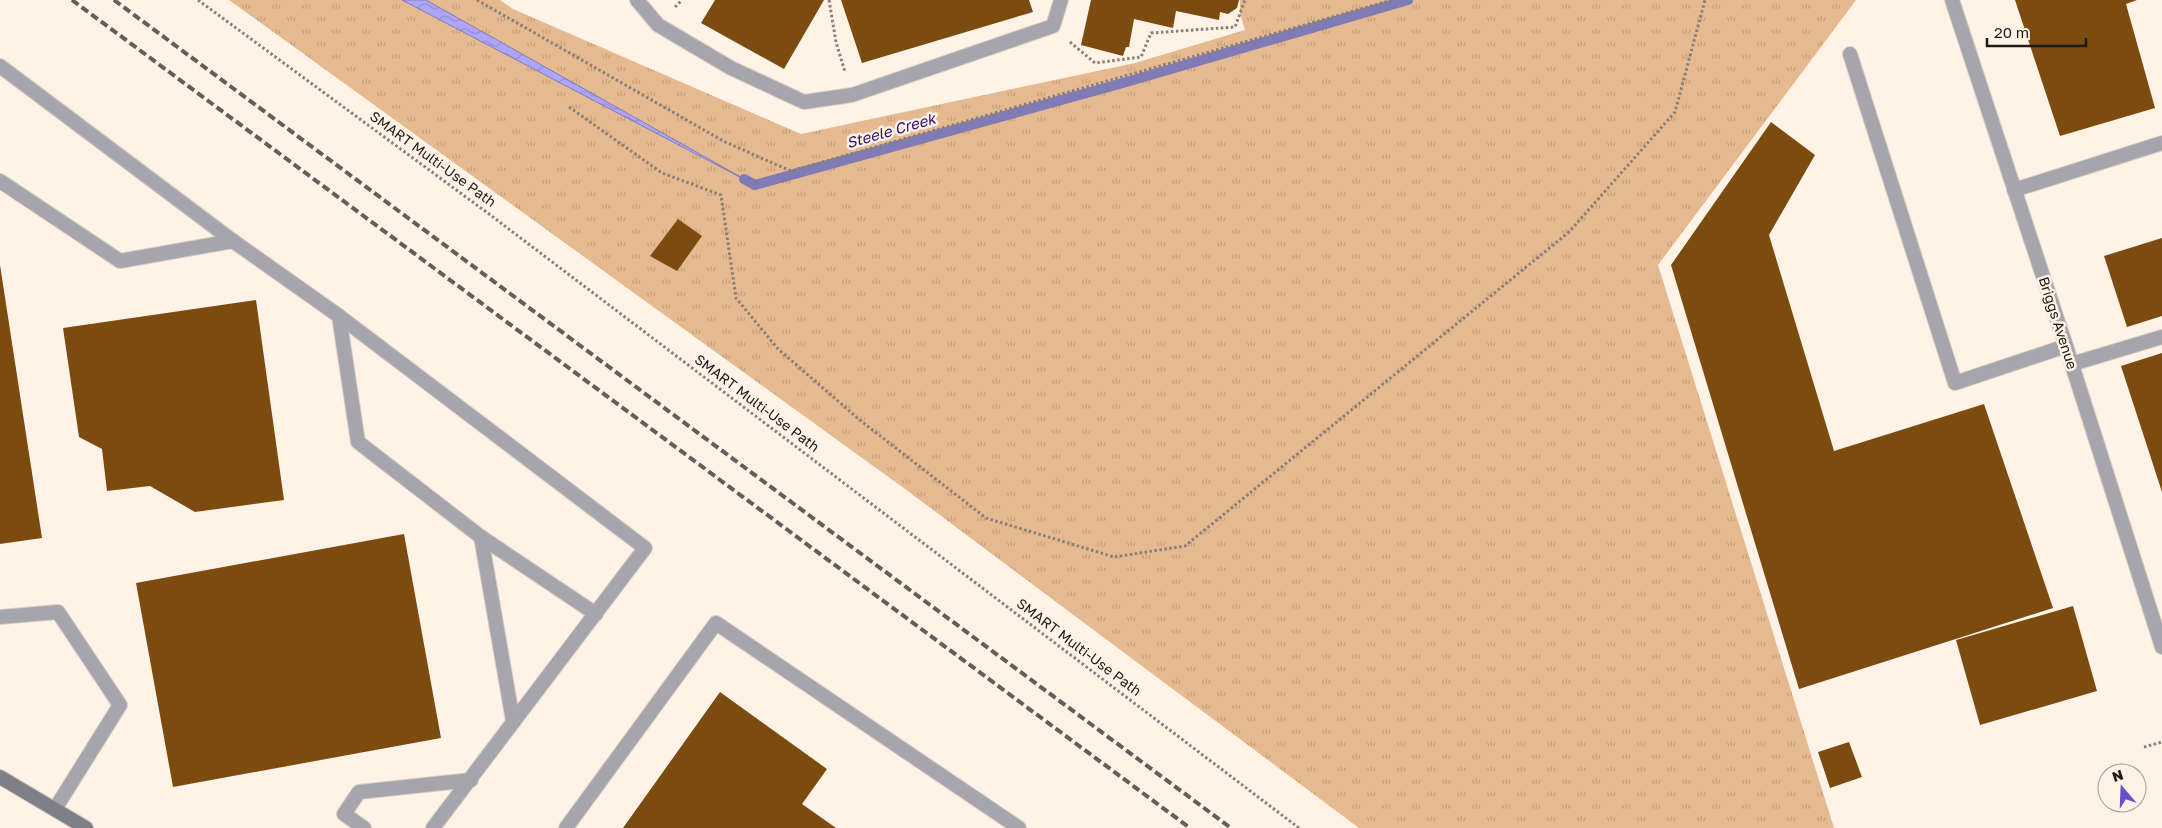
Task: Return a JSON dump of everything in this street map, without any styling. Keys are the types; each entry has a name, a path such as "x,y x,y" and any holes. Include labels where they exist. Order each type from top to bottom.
{"main road":[{"path":"0,777 86,828"}],"street":[{"path":"637,0 658,25 731,68 804,102 852,95 1053,26 1061,0"},
{"name":"Briggs Avenue","path":"1952,0 2072,364 2162,647"},
{"path":"1850,54 1955,383 2066,346"},
{"path":"0,66 233,241 339,316 646,548 434,828"},
{"path":"2014,190 2162,143"},
{"path":"0,181 120,261 233,241"},
{"path":"339,316 358,442 481,537 596,614"},
{"path":"2072,364 2162,337"},
{"path":"481,537 514,721"},
{"path":"0,617 58,612 120,705 54,809"},
{"path":"566,828 716,623 1019,828"},
{"path":"364,828 344,814 359,792 471,780"}],"path":[{"name":"SMART Multi-Use Path","path":"198,0 497,220 1299,828"},
{"path":"829,0 836,42 852,95"},
{"path":"1053,26 1095,63 1141,57 1151,33 1235,28 1245,0"},
{"path":"569,107 662,173 721,195 736,298 778,350 861,421 986,518 1114,557 1185,546 1569,232 1675,112 1705,0"},
{"path":"2144,747 2162,742"}],"green space":[{"path":"229,0 500,0 513,9 801,134 1135,63 1245,30 1240,14 1240,0 1856,0 1658,265 1834,828 1359,828 905,489"}],"water":[{"path":"402,0 426,0 755,185"}],"building":[{"path":"715,0 824,0 784,69 701,23"},
{"path":"841,0 1029,0 1033,12 862,63"},
{"path":"1091,0 1239,0 1237,8 1228,14 1220,12 1219,20 1176,11 1173,28 1134,19 1129,47 1126,47 1123,56 1081,45"},
{"path":"2015,0 2137,0 2126,4 2155,108 2060,136"},
{"path":"1771,122 1815,155 1769,235 1834,451 1984,404 2053,608 1799,689 1671,265"},
{"path":"678,219 702,236 677,271 650,256"},
{"path":"2162,238 2162,316 2127,327 2104,256"},
{"path":"0,265 42,538 0,544"},
{"path":"256,300 284,500 195,512 150,486 107,491 102,449 79,437 63,328"},
{"path":"2162,353 2162,492 2121,366"},
{"path":"404,534 441,738 173,787 136,583"},
{"path":"2073,606 2097,691 1980,725 1956,640"},
{"path":"720,692 827,769 802,804 836,828 623,828"},
{"path":"1849,742 1862,777 1830,788 1818,752"}],"waterway":[{"name":"Steele Creek","path":"744,179 755,185 1123,83 1408,0"}],"railway":[{"path":"72,0 1190,828"},
{"path":"114,0 1231,828"}]}
